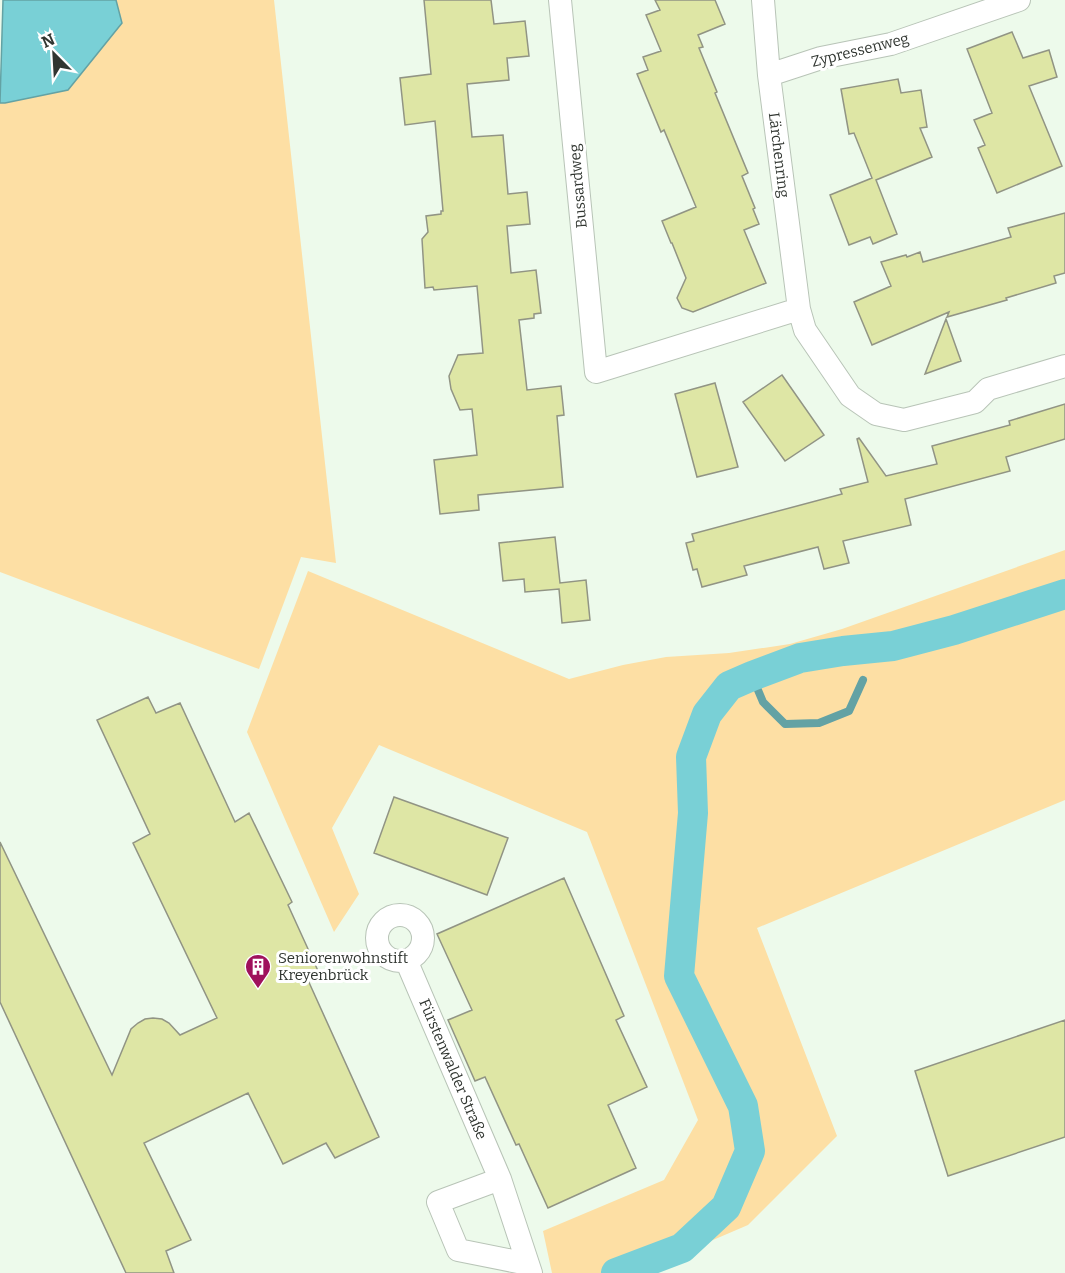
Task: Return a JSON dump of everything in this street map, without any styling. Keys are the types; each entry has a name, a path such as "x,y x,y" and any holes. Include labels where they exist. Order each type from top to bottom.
{"street":[{"name":"Bussardweg","path":"560,0 596,372 799,309"},
{"name":"Lärchenring","path":"763,0 769,75 799,309 805,330 850,396 876,414 904,420 975,402 988,389 1065,366"},
{"name":"Zypressenweg","path":"769,75 821,58 891,44 1019,0"},
{"name":"Fürstenwalder Straße","path":"406,960 500,1179 530,1268"},
{"name":"Fürstenwalder Straße","path":"500,1179 438,1202 458,1251 530,1268"}],"shaded area":[{"path":"116,0 274,0 336,563 301,557 259,669 0,572 0,103 68,90 122,23"},
{"path":"1065,550 1065,800 757,928 837,1136 748,1225 636,1273 552,1273 543,1231 664,1180 698,1120 587,832 379,745 332,828 359,894 334,932 247,732 308,571 569,679 666,657 729,653 790,644 842,629"}],"water":[{"path":"3,0 116,0 122,23 68,90 0,103"}],"building":[{"path":"424,0 491,0 494,24 525,21 529,56 507,58 509,80 467,84 472,137 503,135 508,194 527,192 530,224 507,226 511,273 536,270 541,313 534,314 534,318 519,320 527,390 561,386 564,415 557,416 563,487 478,495 479,510 440,514 434,460 477,455 472,409 460,410 451,389 449,376 458,355 483,353 477,286 434,290 433,287 425,288 422,239 428,232 426,216 441,214 443,211 435,121 405,125 400,78 431,74"},
{"path":"655,0 715,0 725,24 698,35 703,47 699,48 748,173 742,176 759,224 744,230 766,283 693,312 682,308 677,298 686,278 662,221 696,207 664,130 661,132 637,74 648,70 643,57 661,51 646,15 660,10"},
{"path":"1012,32 1023,58 1049,50 1057,77 1029,86 1062,166 997,193 978,148 985,145 974,120 992,113 967,49"},
{"path":"898,79 901,93 921,90 927,127 920,128 932,157 876,180 897,234 873,244 870,237 849,245 830,195 872,178 854,133 849,134 841,89"},
{"path":"1065,213 1065,273 1054,276 1056,283 947,317 949,312 872,345 854,302 891,286 881,262 920,252 923,262 1011,237 1008,228"},
{"path":"946,319 961,361 925,374"},
{"path":"782,375 824,435 785,461 743,402"},
{"path":"715,383 738,467 697,477 675,394"},
{"path":"1065,404 1065,439 1006,457 1010,471 905,499 911,525 843,541 849,563 824,569 818,547 744,566 747,575 702,587 697,569 693,570 686,543 694,541 692,534 842,494 840,489 868,482 857,439 859,438 886,476 937,464 932,446 1010,425 1009,421"},
{"path":"555,537 560,583 586,580 590,620 562,623 559,589 525,592 524,579 503,581 499,543"},
{"name":"Seniorenwohnstift Kreyenbrück","path":"148,697 156,713 180,703 235,822 249,813 292,902 288,905 319,973 307,978 379,1137 335,1158 326,1143 283,1164 248,1093 144,1143 191,1240 166,1251 174,1273 126,1273 0,1002 0,842 112,1075 131,1029 145,1019 162,1019 180,1035 217,1018 133,843 150,834 97,720"},
{"path":"394,797 508,838 487,895 374,853"},
{"path":"564,878 624,1016 616,1020 647,1087 608,1105 636,1168 548,1208 485,1077 475,1081 448,1020 472,1010 437,934"},
{"path":"1065,1020 1065,1137 948,1176 915,1071"}],"waterway":[{"path":"616,1273 682,1248 726,1207 750,1151 743,1106 679,976 693,813 691,757 707,714 729,686 800,658 893,646 954,630 1065,594"},
{"path":"752,676 763,702 785,724 819,723 849,711 863,680"}],"place":[{"name":"Seniorenwohnstift Kreyenbrück","path":"258,990"}]}
